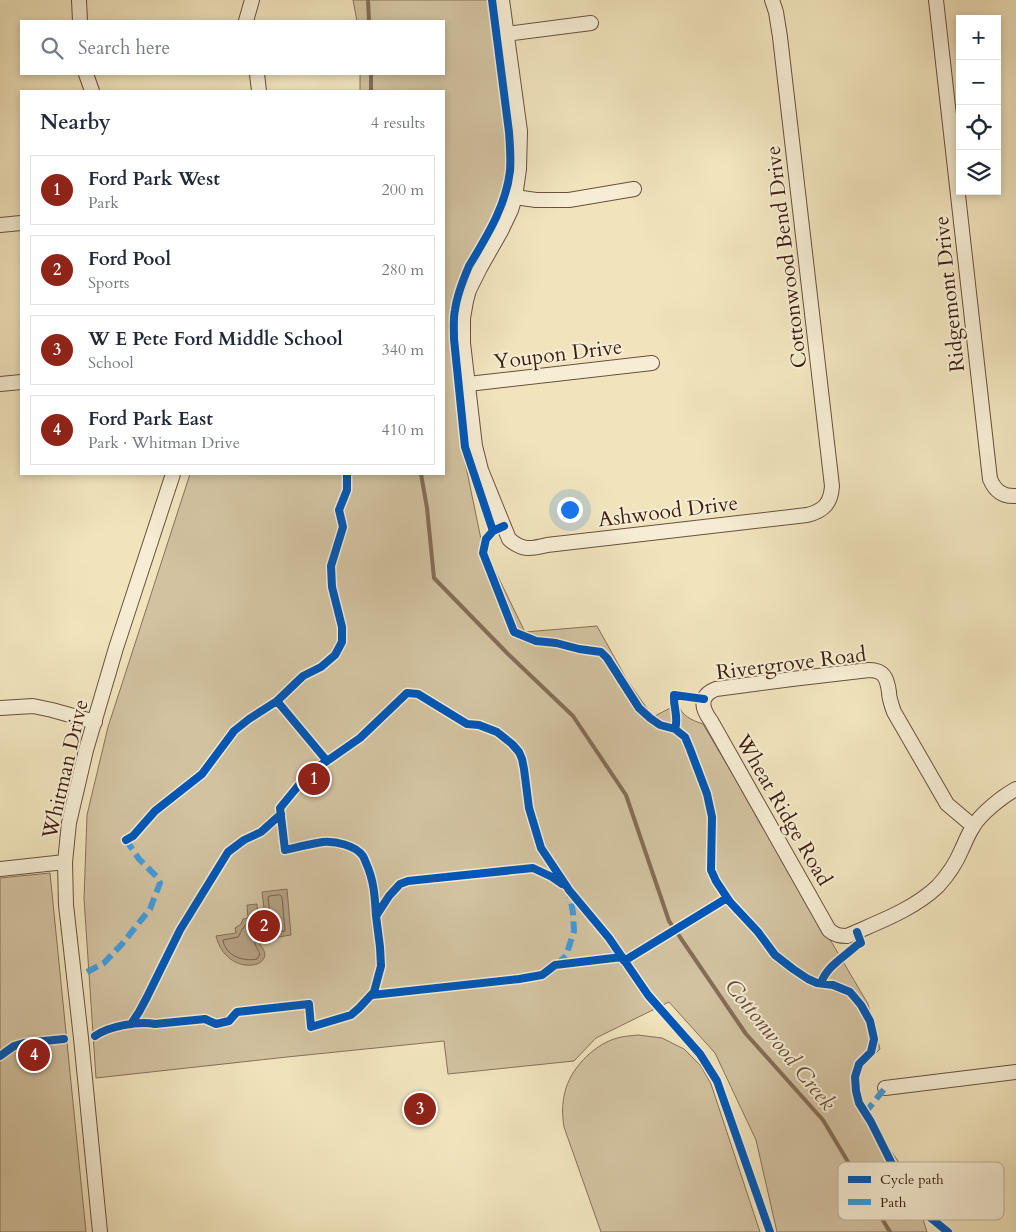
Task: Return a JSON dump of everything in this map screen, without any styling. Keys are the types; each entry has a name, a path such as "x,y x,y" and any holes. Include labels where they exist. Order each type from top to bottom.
{"street":[{"path":"80,0 80,20"},
{"path":"246,20 252,0"},
{"name":"Ashwood Drive","path":"502,0 520,131 519,169 512,210 472,283 466,300 463,318 463,343 475,446 481,470 509,539 514,544 528,549 547,545 807,515 823,509"},
{"name":"Cottonwood Bend Drive","path":"772,0 780,38 832,486 828,502 823,509"},
{"name":"Ridgemont Drive","path":"936,0 990,479 997,491 1003,495 1016,496"},
{"path":"506,34 591,23"},
{"path":"86,75 92,90"},
{"path":"257,75 259,90"},
{"path":"515,197 536,200 561,200 588,198 634,189"},
{"path":"0,225 20,223"},
{"name":"Youpon Drive","path":"468,384 652,363"},
{"path":"0,384 20,382"},
{"name":"Whitman Drive","path":"100,1232 65,899 65,862 68,831 86,750 116,648 173,475"},
{"name":"Rivergrove Road","path":"704,699 711,691 716,689 874,670 884,675 887,680 890,701 894,712 947,804 973,826"},
{"name":"Wheat Ridge Road","path":"704,699 703,709 705,713 829,930 834,934 847,936 910,908 926,896 950,870 961,853 973,826"},
{"path":"0,708 33,706 95,722"},
{"path":"973,826 993,805 1016,789"},
{"path":"0,869 65,862"},
{"path":"885,1088 1016,1072"}],"shaded area":[{"path":"353,0 488,0 505,128 507,154 505,177 495,213 462,270 449,325 464,457 482,544 525,632 597,626 627,680 653,717 678,704 682,712 688,717 703,724 868,1004 880,1049 862,1067 853,1097 899,1162 838,1162 838,1220 923,1220 927,1232 777,1232 756,1140 715,1053 669,1002 596,1038 574,1061 448,1074 444,1041 96,1078 84,899 87,815 108,727 190,475 445,475 445,90 360,90 360,75 445,75 445,20 357,20"},
{"path":"50,873 86,1232 0,1232 0,878"},
{"path":"638,1035 662,1038 684,1049 701,1066 711,1084 760,1232 601,1232 564,1127 564,1096 568,1083 577,1067 598,1047 614,1039"}],"water":[{"path":"287,889 291,935 260,940 260,945 265,953 264,959 258,963 250,965 240,964 230,959 222,950 216,936 236,933 235,928 241,924 243,919 248,918 247,905 257,904 258,916 265,916 262,892"}],"waterway":[{"name":"Cottonwood Creek","path":"368,0 369,20"},
{"name":"Cottonwood Creek","path":"371,75 371,90"},
{"name":"Cottonwood Creek","path":"421,475 427,508 434,578 508,654 573,716 626,795 669,921 746,1034 823,1120 848,1162"},
{"name":"Cottonwood Creek","path":"883,1220 890,1232"}],"marked path":[{"path":"87,972 104,963 122,944 150,909 160,883 157,877 139,859 126,840 130,837"},
{"path":"557,964 566,956 574,931 570,895"},
{"path":"865,1113 885,1088"}],"cycle path":[{"path":"492,0 509,132 510,171 500,209 462,282 454,313 454,339 465,447 493,531"},
{"path":"347,475 347,490 339,510 343,527 331,566 332,587 342,627 342,642 335,655 321,667 303,676 277,701 327,761 360,738 407,693 418,694 467,724 479,725 497,732 512,744 522,759 529,808 541,848 569,890 609,938 648,995 700,1054 717,1081 770,1232"},
{"path":"504,526 493,531 486,539 483,553 514,632 536,641 601,652 607,658 639,708 660,725 675,729 685,737 707,794 712,817 711,870 716,881 730,902 758,932 775,955 808,979 817,983 833,985 850,992 861,1005 870,1021 874,1039 871,1052 859,1064 855,1077 856,1091 859,1103 891,1162"},
{"path":"675,729 674,695 704,699"},
{"path":"126,840 133,836 155,811 202,774 234,731 277,701"},
{"path":"327,761 311,771 280,808 285,850 323,842 344,844 355,849 364,858 371,876 376,916"},
{"path":"131,1024 147,997 180,930 228,852 244,840 261,832 281,814"},
{"path":"95,1036 108,1029 132,1024 155,1024 205,1019 216,1024 229,1021 237,1012 309,1004 311,1027 351,1015 374,992 381,966 376,916 389,896 400,884 408,881 533,868 562,884"},
{"path":"624,961 727,898"},
{"path":"821,983 827,972 861,943 857,932"},
{"path":"372,995 519,979 542,975 555,965 622,957"},
{"path":"0,1056 14,1046 24,1043 64,1039"},
{"path":"933,1220 948,1232"}],"place":[{"name":"Ford Park West","path":"314,779"},
{"name":"Ford Pool","path":"264,926"},
{"name":"Ford Park East","path":"34,1055"},
{"name":"W E Pete Ford Middle School","path":"420,1109"}]}
